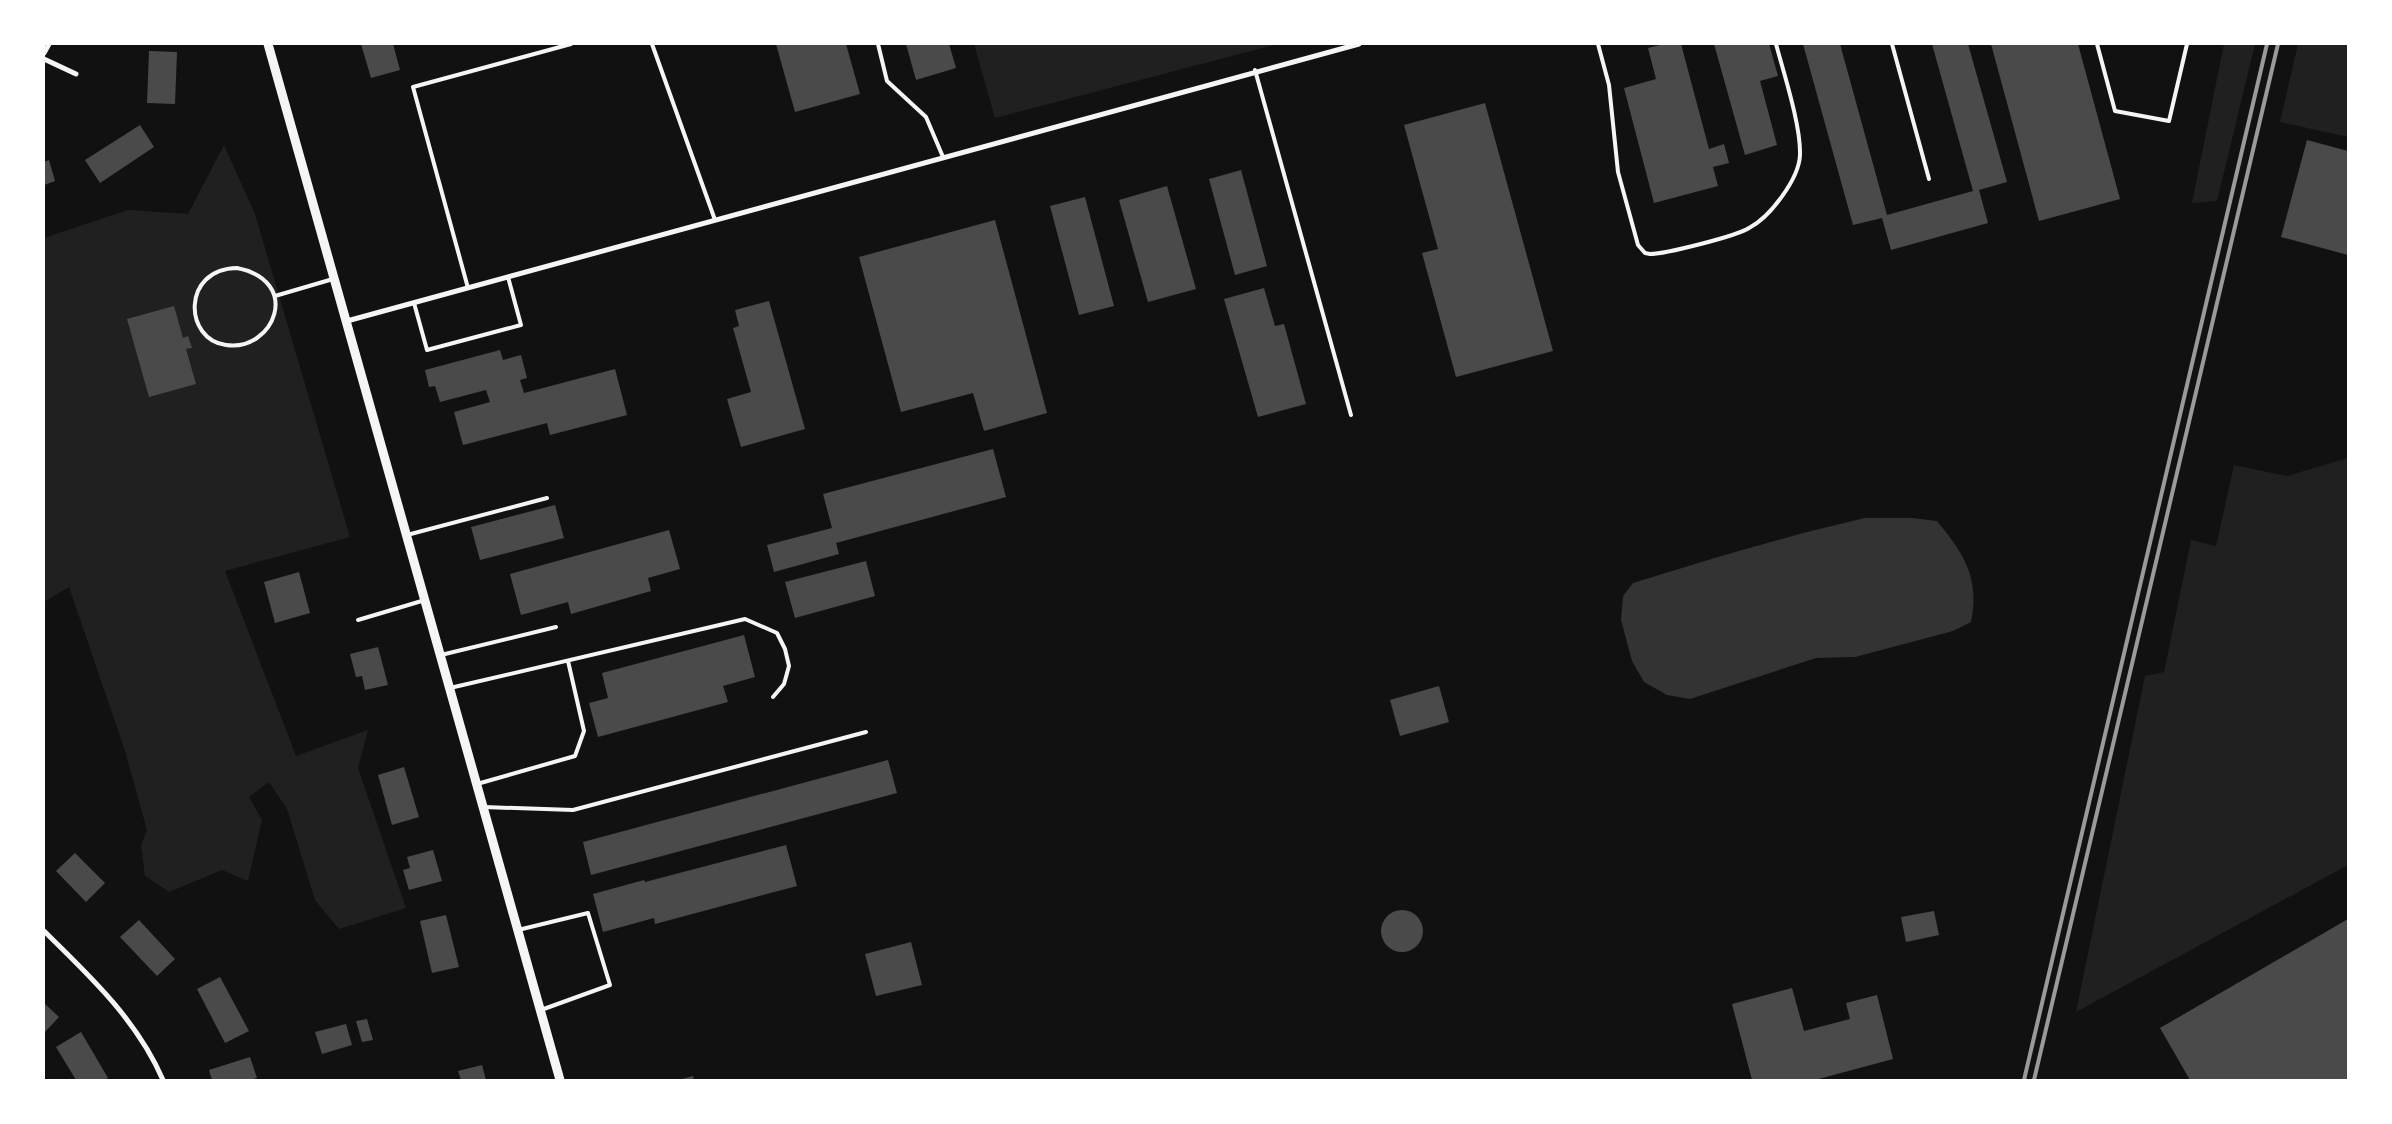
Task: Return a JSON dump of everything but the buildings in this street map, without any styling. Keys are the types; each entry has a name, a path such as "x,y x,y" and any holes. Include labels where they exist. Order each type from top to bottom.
{"street":[{"path":"44,53 49,44"},
{"path":"268,44 560,1080"},
{"path":"347,321 1255,70 1359,44"},
{"path":"44,58 76,74"},
{"path":"44,931 120,1008 142,1039 163,1080"}],"lane":[{"path":"468,288 413,87 571,44"},
{"path":"652,44 714,220"},
{"path":"878,44 887,81 926,117 943,157"},
{"path":"1598,44 1609,85 1618,172 1638,245 1645,253 1650,254 1748,230 1767,216 1786,189 1800,156 1789,95 1776,44"},
{"path":"1892,44 1929,179"},
{"path":"2097,44 2115,111 2169,121 2188,44"},
{"path":"1255,70 1351,416"},
{"path":"226,269 248,271 260,276 270,285 275,296 276,310 271,323 262,333 238,345 225,345 212,340 202,330 196,317 194,304 196,290 202,282 226,269"},
{"path":"414,303 427,350 521,325 508,277"},
{"path":"275,296 335,278"},
{"path":"407,535 547,498"},
{"path":"358,620 425,600"},
{"path":"450,688 745,619 777,633 785,649 789,666 784,684 773,697"},
{"path":"441,655 556,627"},
{"path":"477,784 575,756 584,731 568,661"},
{"path":"484,808 573,810 866,732"},
{"path":"518,930 588,913 610,986 540,1010"}],"shaded area":[{"path":"974,44 1278,44 995,118"},
{"path":"2224,44 2255,44 2217,201 2192,203"},
{"path":"2298,44 2348,44 2348,137 2280,122"},
{"path":"224,145 255,214 350,537 225,571 296,756 368,730 358,768 406,908 339,929 315,900 287,809 269,782 249,797 262,820 248,881 222,870 169,892 145,876 141,845 147,830 125,751 69,587 44,602 44,238 128,210 188,214"},
{"path":"2348,458 2348,865 2076,1012 2145,676 2164,672 2191,540 2216,546 2234,465 2287,476"},
{"path":"1865,518 1912,518 1937,521 1955,545 1968,567 1973,592 1971,622 1953,631 1855,657 1816,658 1690,699 1667,695 1644,682 1632,661 1621,620 1623,596 1633,583 1748,548"}],"railway":[{"path":"2024,1080 2267,44"},
{"path":"2034,1080 2278,44"}]}
